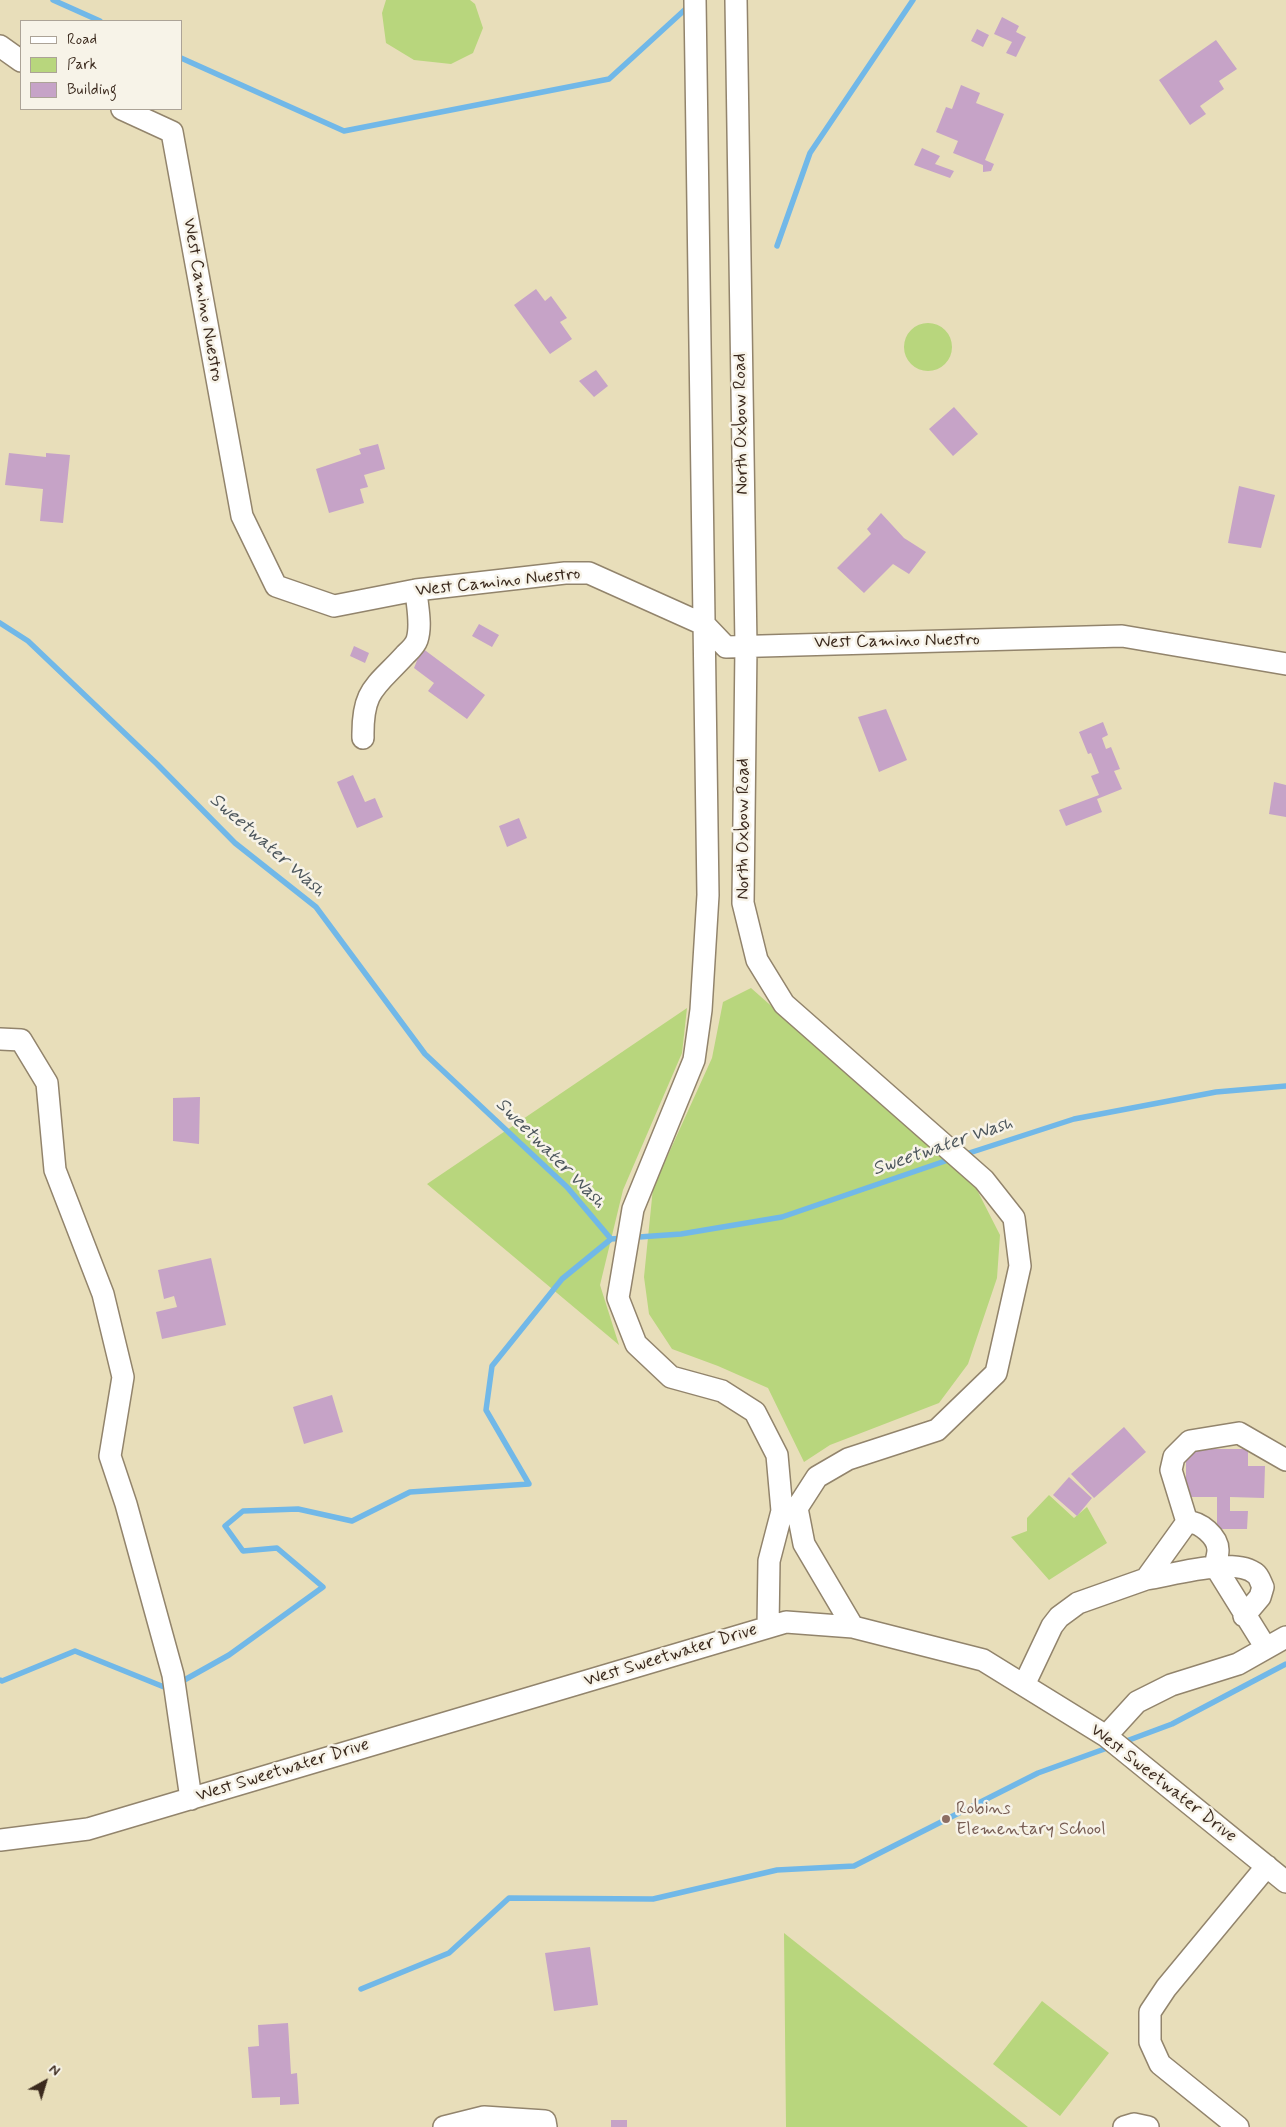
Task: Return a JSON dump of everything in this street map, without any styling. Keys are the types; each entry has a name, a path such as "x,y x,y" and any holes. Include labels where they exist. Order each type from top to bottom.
{"street":[{"name":"North Oxbow Road","path":"695,0 708,894 702,1010 694,1060 633,1210 618,1298 636,1344 671,1377 722,1391 755,1412 776,1455 782,1511 769,1561 768,1627"},
{"name":"North Oxbow Road","path":"736,0 746,646 743,903 757,960 784,1004 984,1180 1014,1218 1020,1266 996,1373 937,1430 848,1459 817,1477 797,1508 804,1544 853,1628"},
{"path":"0,46 20,60"},
{"name":"West Camino Nuestro","path":"124,110 172,132 242,516 276,586 334,606 416,590 565,573 589,573 705,625 726,647 1122,636 1286,664"},
{"path":"363,738 363,720 370,694 378,682 416,642 419,626 416,590"},
{"path":"0,1039 21,1040 47,1083 55,1170 103,1294 123,1377 110,1456 126,1504 174,1675 191,1799"},
{"path":"1188,1522 1171,1470 1174,1457 1190,1441 1239,1433 1286,1460"},
{"path":"1188,1522 1191,1521 1210,1531 1218,1548 1215,1566 1244,1616 1266,1648"},
{"path":"1146,1579 1188,1522"},
{"path":"1024,1685 1059,1617 1078,1603 1146,1579 1215,1566 1238,1565 1256,1574 1263,1587 1260,1597 1244,1616"},
{"name":"West Sweetwater Drive","path":"0,1840 88,1829 786,1622 853,1628 984,1660 1106,1736 1286,1882"},
{"path":"1106,1736 1137,1702 1171,1685 1238,1664 1286,1637"},
{"path":"1238,2127 1160,2064 1150,2042 1150,2012 1166,1988 1267,1866"},
{"path":"444,2127 484,2117 546,2124"},
{"path":"1124,2127 1134,2124 1148,2127"}],"green space":[{"path":"386,0 470,0 475,4 483,28 473,53 451,64 414,60 386,43 382,13"},
{"path":"923,323 933,323 945,330 952,342 952,352 945,364 933,371 923,371 915,367 908,360 904,352 904,342 908,334 915,327"},
{"path":"751,988 975,1186 1000,1235 997,1278 968,1364 939,1403 830,1445 804,1462 768,1388 718,1366 672,1349 649,1314 644,1277 653,1188 712,1058 723,1002"},
{"path":"687,1008 682,1053 623,1190 600,1285 619,1345 427,1184"},
{"path":"1049,1495 1074,1518 1087,1507 1107,1543 1049,1580 1011,1537 1027,1531 1027,1518"},
{"path":"784,1933 1028,2127 786,2127"},
{"path":"1042,2001 1109,2053 1060,2116 993,2064"}],"building":[{"path":"1002,17 1019,26 1016,32 1026,37 1016,57 1006,53 1012,42 994,34"},
{"path":"977,29 989,35 983,47 971,41"},
{"path":"1216,40 1237,69 1219,81 1224,89 1200,106 1206,114 1190,125 1159,80"},
{"path":"961,85 980,93 976,103 1004,114 985,160 994,164 991,171 983,172 983,165 953,153 958,141 936,132 946,107 952,109"},
{"path":"922,148 940,156 935,164 954,171 950,178 914,165"},
{"path":"536,289 545,301 551,296 567,318 560,322 572,339 550,354 514,305"},
{"path":"596,370 608,386 594,397 579,381"},
{"path":"954,407 978,434 953,456 929,429"},
{"path":"378,444 385,469 364,475 368,487 360,489 364,503 329,513 316,469 361,454 359,449"},
{"path":"9,453 46,457 46,453 70,455 63,523 40,521 43,489 5,485"},
{"path":"1239,486 1275,495 1261,548 1228,543"},
{"path":"881,513 904,538 926,552 909,574 893,564 864,593 837,568 871,534 867,529"},
{"path":"479,624 499,635 492,647 472,636"},
{"path":"354,646 369,653 365,663 350,656"},
{"path":"422,648 485,695 467,719 428,691 434,683 414,668"},
{"path":"886,709 907,760 879,772 858,717"},
{"path":"1103,722 1108,735 1102,738 1106,749 1111,747 1120,769 1114,771 1122,789 1097,799 1102,812 1066,826 1059,810 1099,795 1091,776 1099,773 1091,753 1088,754 1079,732"},
{"path":"353,775 365,802 375,798 383,817 357,828 337,782"},
{"path":"1274,782 1286,785 1286,817 1269,814"},
{"path":"519,818 527,838 507,847 499,826"},
{"path":"200,1097 199,1144 173,1141 173,1098"},
{"path":"211,1258 226,1325 162,1339 156,1312 177,1307 174,1296 164,1299 158,1270"},
{"path":"332,1395 343,1432 304,1444 293,1407"},
{"path":"1124,1427 1146,1452 1094,1498 1071,1474"},
{"path":"1186,1449 1248,1449 1248,1466 1265,1466 1264,1498 1230,1497 1230,1511 1248,1511 1247,1529 1217,1529 1217,1497 1186,1497"},
{"path":"1069,1477 1092,1498 1077,1516 1053,1495"},
{"path":"590,1947 598,2005 554,2011 545,1953"},
{"path":"288,2023 291,2074 297,2073 299,2104 280,2105 280,2097 252,2098 248,2047 259,2046 258,2025"},
{"path":"611,2120 627,2120 627,2127 611,2127"}],"waterway":[{"path":"53,0 98,20"},
{"path":"777,246 810,153 913,0"},
{"path":"182,58 344,131 609,79 690,5"},
{"name":"Sweetwater Wash","path":"0,623 28,641 157,764 235,843 316,907 425,1054 567,1187 611,1239 681,1234 782,1217 951,1159"},
{"name":"Sweetwater Wash","path":"963,1155 1074,1119 1216,1092 1286,1086"},
{"path":"179,1683 229,1655 323,1587 277,1548 243,1551 225,1526 243,1511 298,1509 352,1521 410,1492 529,1484 486,1410 492,1366 562,1279 611,1239"},
{"path":"0,1680 2,1681 75,1651 169,1689"},
{"path":"1121,1743 1172,1724 1286,1664"},
{"path":"361,1989 449,1953 509,1898 653,1899 777,1870 854,1866 1038,1773 1110,1747"}],"place":[{"name":"Robins Elementary School","path":"946,1819"}]}
